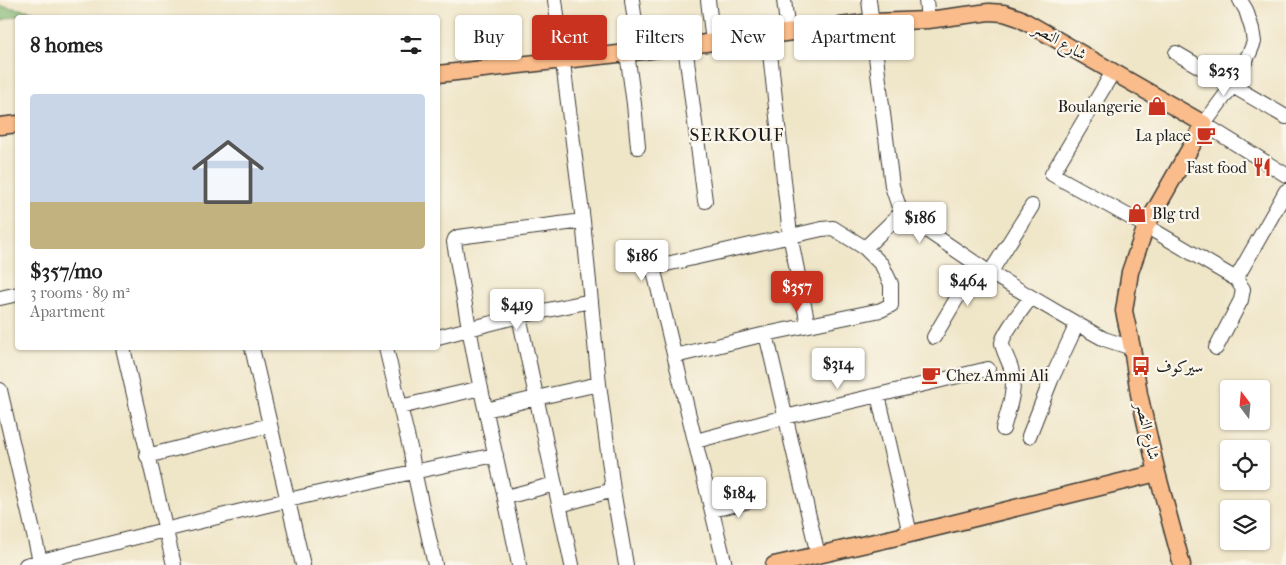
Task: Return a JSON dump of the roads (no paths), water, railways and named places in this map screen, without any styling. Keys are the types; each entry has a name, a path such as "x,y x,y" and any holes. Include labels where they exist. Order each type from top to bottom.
{"main road":[{"name":"شارع النصر","path":"914,20 989,12 1004,13 1019,18 1204,124 1146,226 1130,272 1124,312 1157,473 1182,565"},
{"name":"شارع النصر","path":"784,33 794,32"},
{"name":"شارع النصر","path":"440,74 563,60"},
{"path":"0,126 15,124"},
{"path":"774,565 910,534 1157,473"}],"street":[{"path":"555,0 557,15"},
{"path":"632,0 632,15"},
{"path":"708,0 712,34"},
{"path":"784,0 788,33"},
{"path":"869,0 871,15"},
{"path":"926,0 928,20"},
{"path":"1240,0 1246,10 1254,42 1232,86 1204,124 1286,175"},
{"path":"1176,54 1286,117"},
{"path":"563,60 599,384 613,490 626,565"},
{"path":"633,60 634,104 638,147"},
{"path":"687,60 705,201"},
{"path":"771,60 790,235 808,325"},
{"path":"877,60 892,186 901,213 990,273 1077,324 1104,339 1132,348"},
{"path":"1113,72 1052,174 1146,226 1236,280 1243,289 1241,300 1216,348"},
{"path":"1236,280 1286,191"},
{"path":"990,273 1032,206"},
{"path":"865,248 901,213"},
{"path":"519,565 506,497 481,388 454,242 458,237 582,221"},
{"path":"675,356 766,334 881,310 891,305 891,284 882,266 865,248 833,228 822,228 653,266 725,565"},
{"path":"934,337 977,264"},
{"path":"0,298 15,295"},
{"path":"1003,429 1013,387 1012,370 1002,341 1031,297"},
{"path":"440,336 519,316 591,301"},
{"path":"519,316 572,565"},
{"path":"1029,436 1051,380 1077,324"},
{"path":"766,334 818,555"},
{"path":"123,350 174,565"},
{"path":"252,350 303,565"},
{"path":"390,350 400,407 435,565"},
{"path":"696,441 785,417 988,369"},
{"path":"486,410 599,384"},
{"path":"400,407 481,388"},
{"path":"0,390 36,564 166,529 287,500 496,454"},
{"path":"878,395 910,534"},
{"path":"147,456 270,425"},
{"path":"506,497 555,484"},
{"path":"560,505 613,490"},
{"path":"712,510 758,499"}],"place":[{"name":"Boulangerie","path":"1157,106"},
{"name":"La place","path":"1206,135"},
{"name":"Fast food","path":"1262,167"},
{"name":"Blg trd","path":"1137,213"},
{"name":"سيركوف","path":"1141,366"},
{"name":"Chez Ammi Ali","path":"931,375"}],"district":[{"name":"SERKOUF","path":"737,135"}]}
